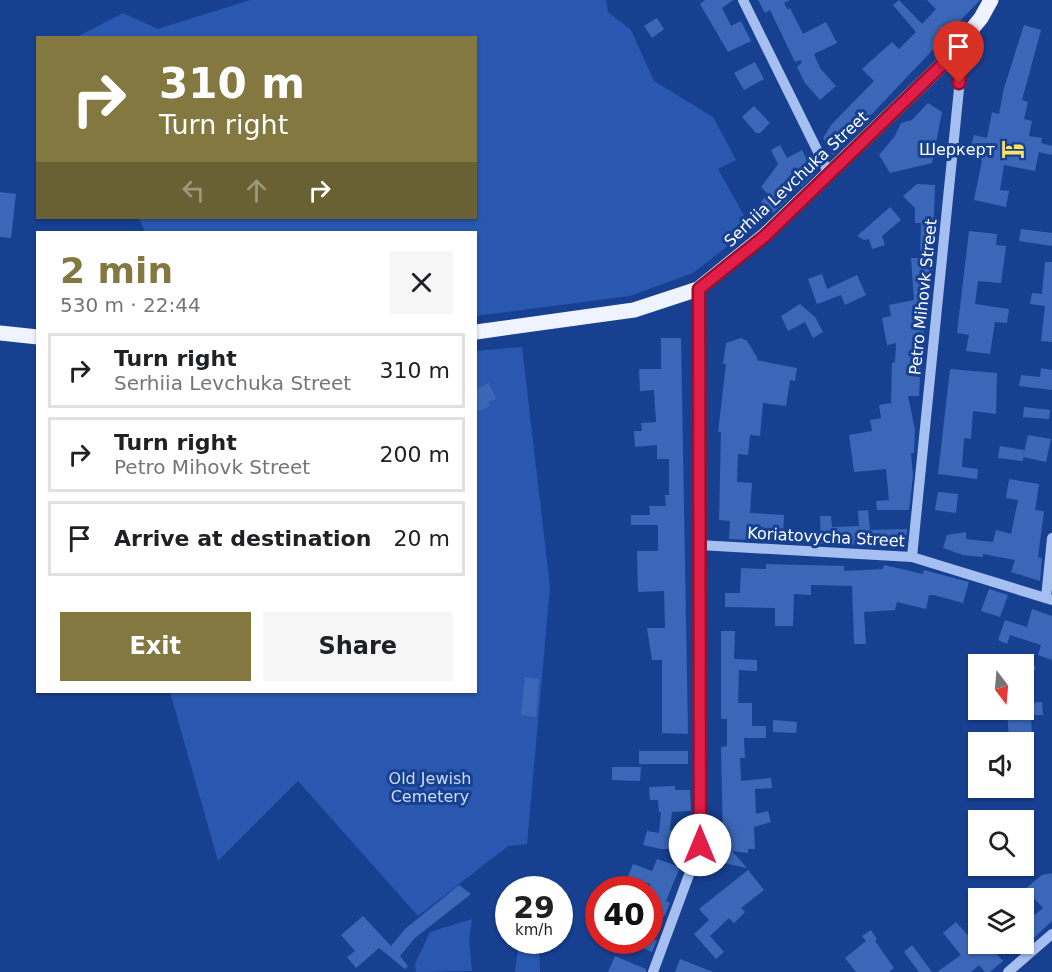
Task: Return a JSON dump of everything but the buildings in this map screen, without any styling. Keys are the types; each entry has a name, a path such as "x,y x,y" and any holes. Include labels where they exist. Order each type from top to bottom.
{"main road":[{"name":"Serhiia Levchuka Street","path":"477,332 634,310 699,289 765,236 945,62 991,0"},
{"path":"0,333 36,337"}],"street":[{"path":"743,0 828,174"},
{"name":"Petro Mihovk Street","path":"912,557 964,39"},
{"path":"653,972 700,845 699,289"},
{"path":"1049,599 1052,537"},
{"name":"Koriatovycha Street","path":"699,545 912,557 1049,599"},
{"path":"1008,972 1052,934"}],"green space":[{"path":"250,0 606,0 608,12 631,30 654,81 713,117 736,160 718,169 751,228 693,273 630,296 477,316 477,231 145,231 139,219 477,219 477,36 79,36 123,13 158,29"},
{"name":"Old Jewish Cemetery","path":"522,347 550,587 527,844 508,846 418,916 298,781 218,861 170,693 477,693 477,351"},
{"path":"472,919 469,939 472,971 416,972 415,964 430,932"},
{"path":"517,954 539,954 540,972 515,972"}],"place":[{"name":"Шеркерт","path":"1013,149"}],"route":[{"path":"700,845 699,289 765,236 945,62 964,39 959,83"}]}
